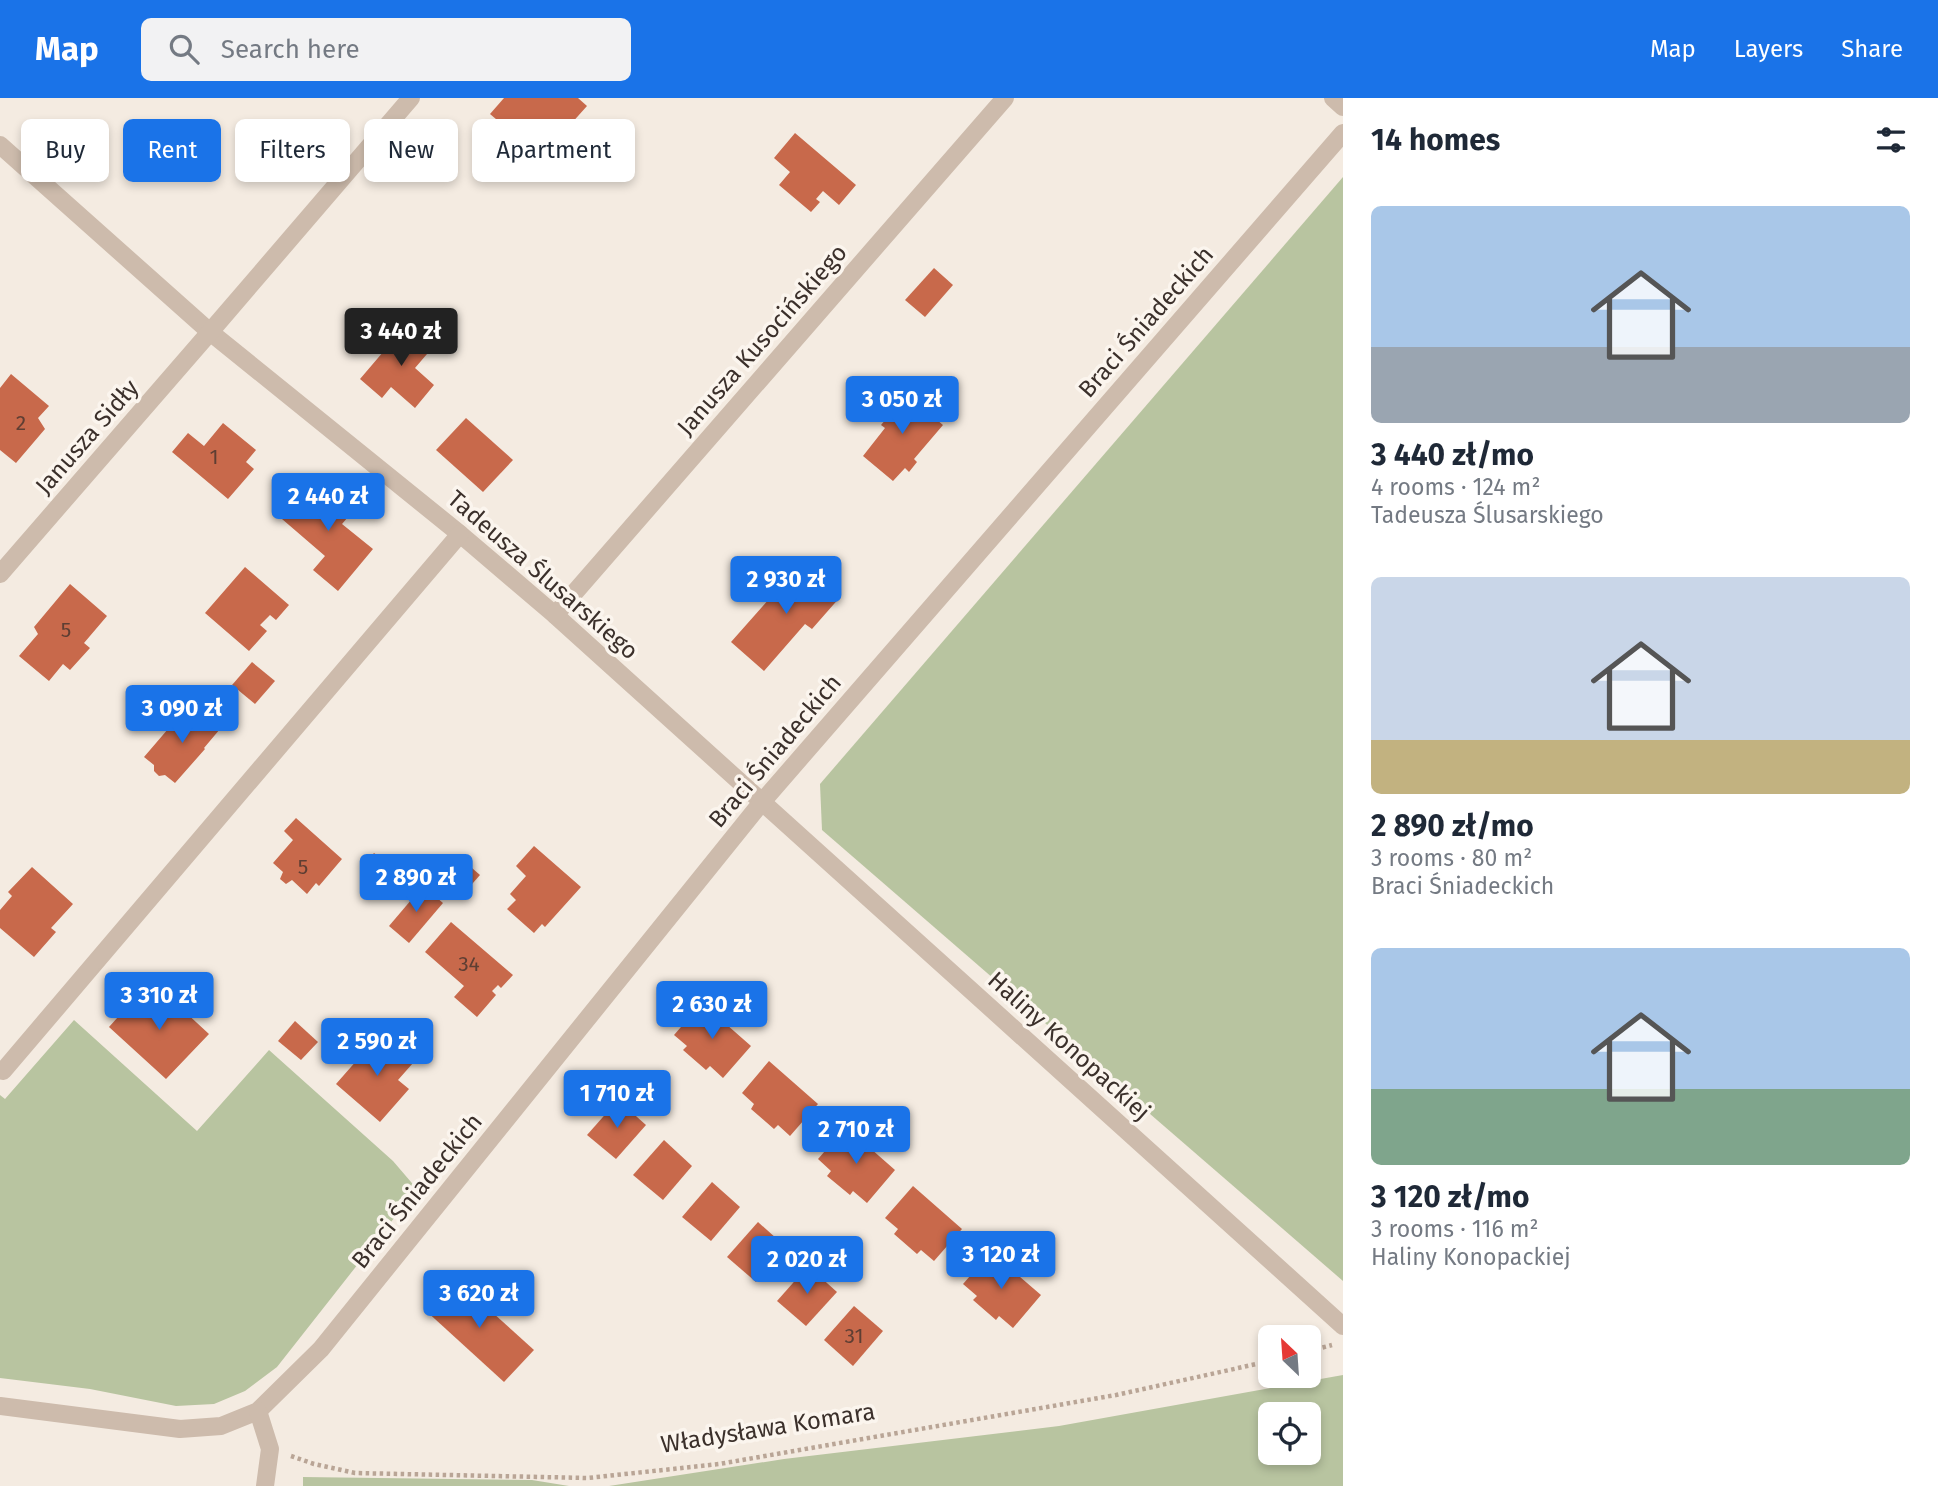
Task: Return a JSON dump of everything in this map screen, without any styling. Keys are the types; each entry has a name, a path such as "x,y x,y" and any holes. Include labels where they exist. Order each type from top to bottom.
{"street":[{"name":"Janusza Sidły","path":"0,573 411,98"},
{"name":"Janusza Kusocińskiego","path":"555,615 1005,98"},
{"path":"1333,98 1343,107"},
{"name":"Braci Śniadeckich","path":"258,1411 320,1349 762,802 1343,133"},
{"name":"Tadeusza Ślusarskiego","path":"0,145 211,332 460,534 555,615 762,802"},
{"path":"3,1070 460,534"},
{"name":"Haliny Konopackiej","path":"762,802 1343,1326"},
{"path":"0,1406 180,1429 220,1426 258,1411 270,1449 265,1486"}],"path":[{"path":"1321,1348 1343,1342"},
{"name":"Władysława Komara","path":"270,1449 314,1464 355,1473 588,1478 719,1464 1116,1395 1258,1364"}],"green space":[{"path":"1343,177 1343,1281 822,830 820,784"},
{"path":"74,1020 197,1131 269,1050 393,1161 417,1189 277,1367 245,1391 214,1404 176,1406 90,1389 0,1378 0,1095 5,1099"},
{"path":"1343,1375 1343,1486 609,1486 784,1459 1059,1426 1271,1388 1321,1388 1321,1379"},
{"path":"303,1477 532,1480 569,1486 303,1486"}],"building":[{"path":"504,98 578,98 587,106 575,119 496,119 490,114"},
{"path":"795,133 856,185 839,205 823,191 816,199 820,202 811,212 779,185 790,172 774,158"},
{"path":"934,268 953,285 925,317 905,300"},
{"path":"407,324 433,347 415,368 434,385 415,408 391,387 382,398 360,379"},
{"path":"11,374 49,406 38,418 45,429 16,463 0,450 0,388"},
{"path":"900,389 943,425 914,459 917,462 909,472 905,468 893,481 863,456 885,428 881,425 893,411 886,405"},
{"path":"466,418 513,460 483,492 436,450"},
{"path":"223,423 256,450 246,462 254,469 228,499 172,452 188,433 204,446"},
{"path":"316,479 354,510 342,524 373,549 338,591 313,570 325,556 282,519"},
{"path":"802,562 841,596 812,629 805,624 764,671 731,642"},
{"path":"245,567 289,605 276,620 270,615 260,625 267,631 249,651 205,613"},
{"path":"70,584 107,616 84,643 90,648 70,670 63,664 49,681 19,656 38,634 34,627"},
{"path":"252,662 275,681 255,704 232,685"},
{"path":"192,705 220,729 175,783 165,775 159,776 154,771 154,765 144,757"},
{"path":"296,818 342,859 319,886 316,883 307,894 292,880 286,884 280,879 283,872 273,863 293,840 284,831"},
{"path":"534,846 581,887 545,927 542,924 534,933 507,909 516,900 510,894 526,876 516,866"},
{"path":"374,853 402,875 393,886 366,863"},
{"path":"457,855 480,875 465,892 442,871"},
{"path":"32,867 73,904 51,928 56,932 34,957 0,928 0,910 12,896 8,892"},
{"path":"423,886 443,903 409,943 389,926"},
{"path":"451,922 513,975 501,988 498,985 492,991 496,995 477,1017 454,997 464,986 425,952"},
{"path":"145,987 166,1005 171,999 209,1034 166,1079 109,1027"},
{"path":"702,1003 751,1046 723,1078 710,1066 706,1070 683,1050 687,1046 674,1035"},
{"path":"295,1021 318,1042 301,1060 278,1041"},
{"path":"380,1034 413,1063 398,1080 409,1089 380,1122 336,1084"},
{"path":"769,1061 818,1104 790,1136 778,1125 774,1129 751,1109 754,1104 742,1093"},
{"path":"618,1100 646,1125 616,1159 587,1135"},
{"path":"846,1127 895,1170 867,1203 853,1191 850,1195 827,1176 831,1171 818,1159"},
{"path":"664,1140 692,1166 663,1200 633,1175"},
{"path":"712,1182 740,1207 711,1241 682,1217"},
{"path":"913,1186 962,1229 934,1261 921,1250 917,1254 894,1234 898,1229 885,1218"},
{"path":"758,1222 787,1248 756,1282 727,1257"},
{"path":"991,1252 1041,1295 1013,1328 999,1316 996,1320 973,1300 977,1296 963,1284"},
{"path":"808,1266 837,1292 806,1326 777,1301"},
{"path":"453,1277 534,1350 504,1382 424,1309"},
{"path":"854,1306 883,1331 853,1366 824,1340"}]}
